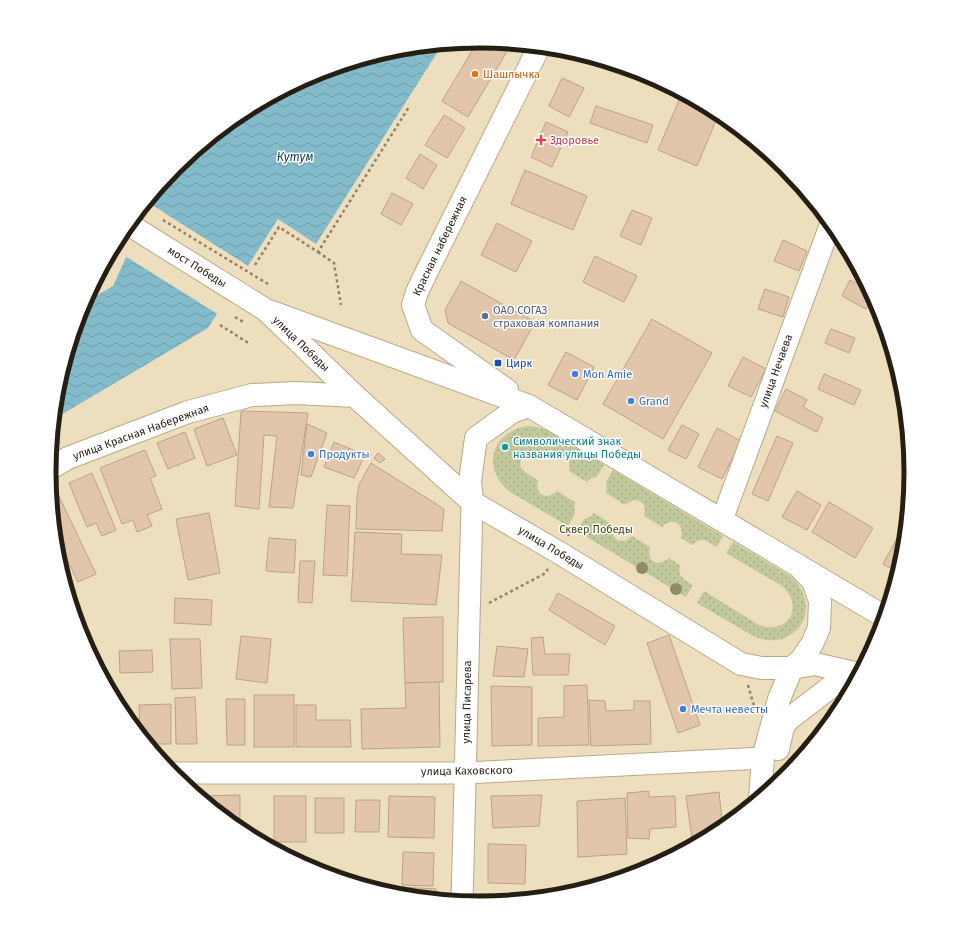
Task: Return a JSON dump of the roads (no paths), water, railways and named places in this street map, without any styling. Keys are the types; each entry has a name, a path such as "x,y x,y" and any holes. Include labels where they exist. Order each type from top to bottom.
{"main road":[{"name":"Красная набережная","path":"529,406 422,330 413,305 417,292 428,269 536,52"},
{"name":"мост Победы","path":"134,227 266,310"},
{"name":"улица Победы","path":"266,310 529,406 880,614"},
{"name":"улица Победы","path":"266,310 355,396 472,502 558,552 741,664 762,668 792,668"},
{"name":"улица Красная Набережная","path":"56,465 68,458 188,412 252,395 297,393 355,396"},
{"path":"472,502 470,481 476,438 512,412 529,406"},
{"path":"760,792 763,758 774,714 792,668 801,660 812,644 819,628 820,602 813,581 799,566"},
{"path":"792,668 815,664 854,673"},
{"path":"771,781 783,727 789,719 832,686 850,682"}],"street":[{"name":"улица Нечаева","path":"722,520 828,229"},
{"name":"улица Писарева","path":"462,896 472,502"},
{"name":"улица Каховского","path":"180,773 465,773 763,758"}],"water":[{"name":"Кутум","path":"439,50 316,244 278,219 208,328 59,416 70,363 88,310 94,297 113,286 148,208 180,172 200,153 244,120 292,92 318,80 370,62 397,56"}],"place":[{"name":"Шашлычка","path":"475,74"},
{"name":"Здоровье","path":"541,140"},
{"name":"ОАО СОГАЗ страховая компания","path":"485,316"},
{"name":"Цирк","path":"498,363"},
{"name":"Mon Amie","path":"575,374"},
{"name":"Grand","path":"631,401"},
{"name":"Символический знак названия улицы Победы","path":"505,447"},
{"name":"Продукты","path":"311,454"},
{"name":"Мечта невесты","path":"683,709"}],"park label":[{"name":"Сквер Победы","path":"596,529"}]}
